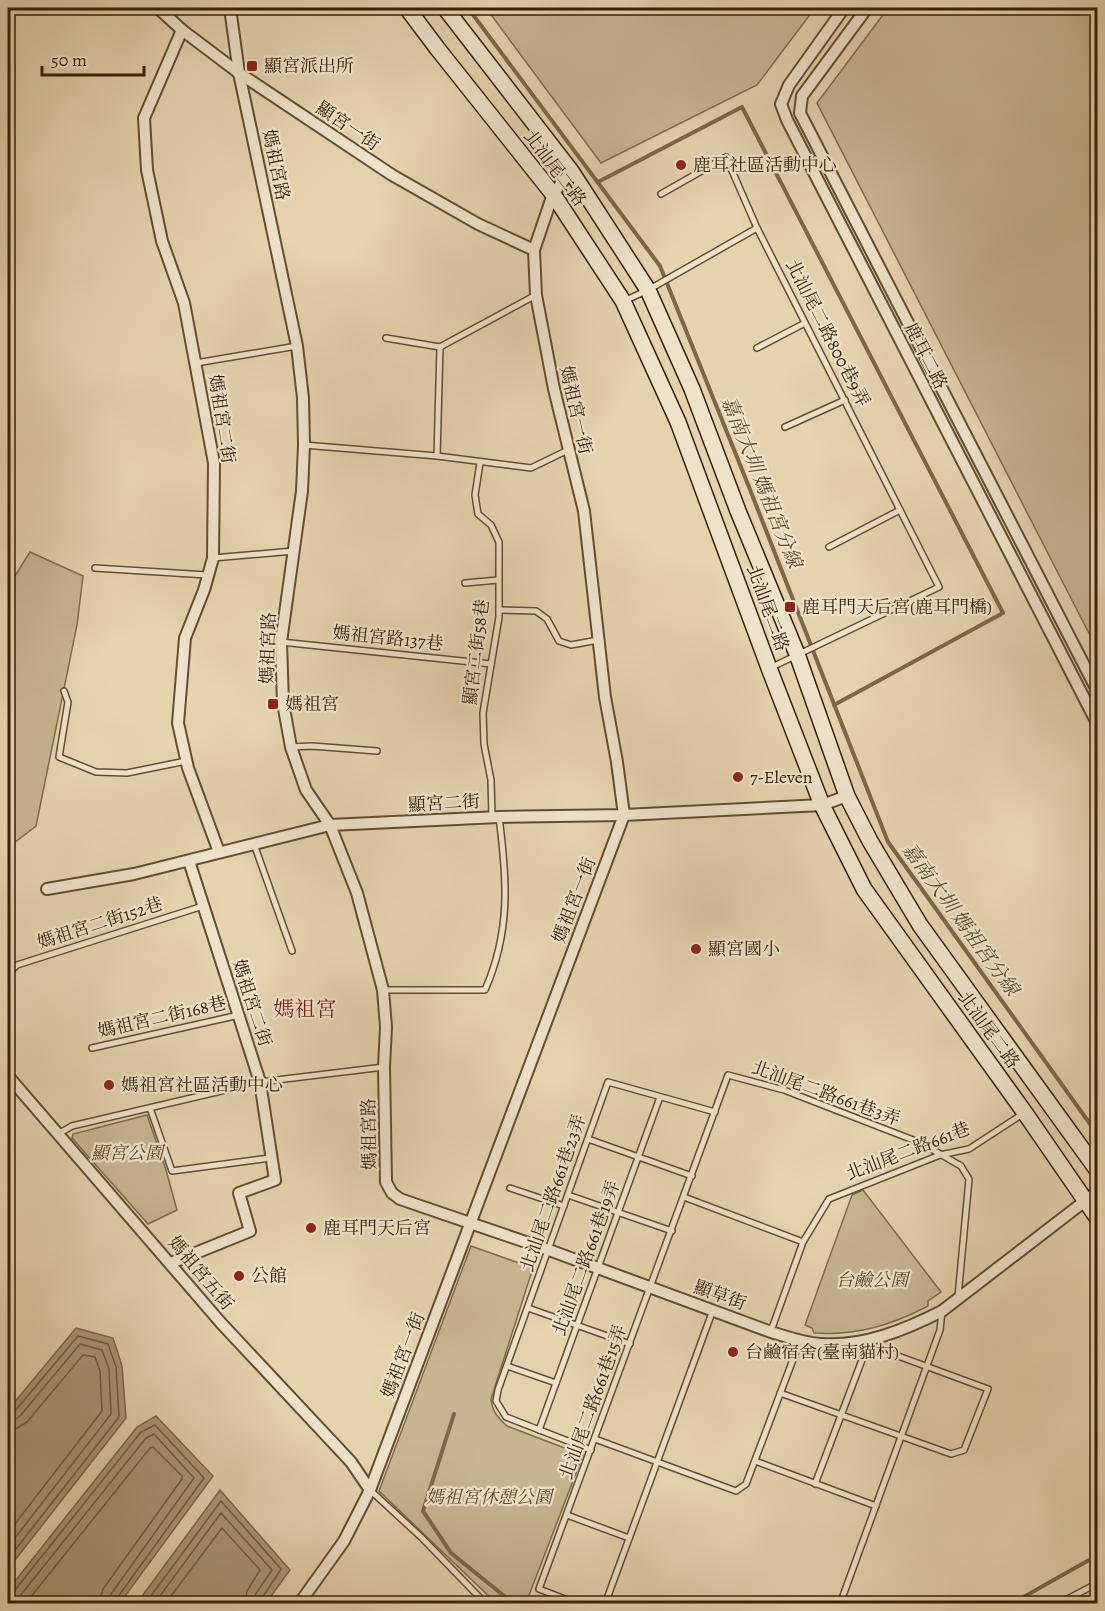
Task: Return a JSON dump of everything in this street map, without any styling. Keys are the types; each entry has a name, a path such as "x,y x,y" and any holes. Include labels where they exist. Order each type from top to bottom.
{"street":[{"name":"顯宮一街","path":"158,8 239,73 392,176 478,224 534,250"},
{"name":"媽祖宮路","path":"230,8 239,73 297,346 303,398 302,491 281,642 283,703 291,747 306,790 330,825 357,893 383,990 386,1027 384,1067 386,1182 392,1193 400,1198 471,1223"},
{"name":"北汕尾二路","path":"407,8 553,194 623,301 678,422 822,805 864,889 1098,1219"},
{"name":"北汕尾二路","path":"445,8 571,171 648,290 692,389 738,511 798,654 847,796 920,925 1098,1171"},
{"name":"鹿耳二路","path":"844,8 789,85 781,105 788,123 1098,725"},
{"name":"鹿耳二路","path":"867,8 802,96 800,113 1098,692"},
{"name":"媽祖宮二街","path":"183,30 144,118 147,170 151,190 162,241 184,303 214,463 213,558 185,638 178,723 186,761 219,852"},
{"name":"媽祖宮一街","path":"299,1604 344,1541 370,1490 624,815 598,640 584,511 554,389 536,295 534,250 553,194 571,171"},
{"name":"顯宮二街","path":"47,889 134,874 330,825 496,817 624,815 822,805 847,796"},
{"name":"媽祖宮二街","path":"171,1263 250,1231 239,1193 275,1180 260,1082 189,861"},
{"name":"媽祖宮五街","path":"8,1076 221,1323 351,1462 370,1490"},
{"path":"958,1299 1098,1191"},
{"name":"顯草街","path":"471,1223 800,1341 844,1344 878,1338 919,1323 942,1311 958,1299"}],"lane":[{"name":"北汕尾二路800巷9弄","path":"662,194 726,158 757,228 939,587 798,654"},
{"path":"623,301 678,274 757,228"},
{"path":"386,338 440,347 536,295"},
{"path":"757,348 805,323"},
{"path":"196,363 297,346"},
{"path":"437,456 440,347"},
{"path":"785,427 845,400"},
{"path":"304,445 437,456 531,468 568,450"},
{"name":"顯宮二街58巷","path":"383,990 485,990 503,939 506,871 484,744 483,713 499,610 499,542 491,525 478,514 475,495 480,463"},
{"path":"830,546 900,510"},
{"path":"213,558 294,551"},
{"path":"95,568 208,575"},
{"path":"465,583 498,580"},
{"path":"499,610 536,611 547,619 559,641 571,645 598,640"},
{"name":"媽祖宮路137巷","path":"281,642 491,664"},
{"path":"769,668 798,654"},
{"path":"64,691 68,702 59,757 96,772 127,773 186,761"},
{"path":"291,747 312,746 377,751"},
{"path":"254,844 292,951"},
{"name":"媽祖宮二街152巷","path":"8,974 17,965 203,906"},
{"name":"媽祖宮二街168巷","path":"92,1048 239,1015"},
{"path":"58,1134 72,1126 260,1082 384,1067"},
{"name":"北汕尾二路661巷3弄","path":"651,1288 728,1075 784,1090 921,1143 961,1166 969,1179 958,1299"},
{"name":"北汕尾二路661巷23弄","path":"539,1430 506,1417 496,1401 608,1082 715,1112"},
{"name":"北汕尾二路661巷19弄","path":"539,1430 660,1097"},
{"path":"150,1108 172,1171 270,1158"},
{"name":"北汕尾二路661巷","path":"771,1332 803,1242 829,1199 940,1155 969,1149 1025,1113"},
{"path":"588,1139 692,1176"},
{"path":"510,1188 564,1206"},
{"path":"568,1195 672,1231"},
{"path":"684,1197 803,1242"},
{"name":"北汕尾二路661巷15弄","path":"578,1604 539,1589 651,1288"},
{"path":"528,1308 630,1344"},
{"path":"605,1604 713,1310"},
{"path":"840,1604 940,1330 942,1311"},
{"path":"595,1439 736,1491 746,1484 800,1341"},
{"path":"780,1392 951,1454 964,1450 988,1389 890,1353"},
{"path":"815,1484 862,1360"},
{"path":"507,1366 556,1383"},
{"path":"539,1430 591,1450"},
{"path":"754,1461 876,1506"},
{"path":"370,1490 422,1538 486,1604"},
{"path":"567,1515 629,1538"},
{"path":"1058,1604 1098,1583"}],"green space":[{"path":"486,8 815,8 757,85 601,163"},
{"path":"888,8 1097,8 1097,649 817,103"},
{"path":"30,552 83,576 77,625 36,826 14,843 8,841 8,587"},
{"name":"顯宮公園","path":"147,1115 177,1210 148,1224 72,1138 73,1134"},
{"name":"台鹼公園","path":"863,1190 941,1292 928,1301 928,1306 887,1324 844,1333 814,1333 812,1328 805,1325 852,1195"},
{"name":"媽祖宮休憩公園","path":"471,1246 533,1268 491,1399 494,1411 507,1426 583,1455 526,1603 496,1603 379,1491"}],"water":[{"path":"76,1328 113,1338 122,1366 126,1418 8,1569 8,1410"},
{"path":"156,1416 213,1476 120,1603 8,1603 8,1590 137,1427"},
{"path":"220,1490 290,1570 266,1603 137,1603"}],"waterway":[{"name":"嘉南大圳 媽祖宮分線","path":"468,8 660,266 888,842 1098,1135"},
{"path":"598,182 742,107 1003,613 834,705"},
{"path":"454,1414 423,1511 451,1553 514,1604"},
{"path":"1011,1604 1098,1555"}],"place":[{"name":"顯宮派出所","path":"252,66"},
{"name":"鹿耳社區活動中心","path":"681,165"},
{"name":"鹿耳門天后宮(鹿耳門橋)","path":"790,607"},
{"name":"媽祖宮","path":"273,704"},
{"name":"7-Eleven","path":"738,777"},
{"name":"顯宮國小","path":"696,949"},
{"name":"媽祖宮社區活動中心","path":"109,1085"},
{"name":"鹿耳門天后宮","path":"311,1228"},
{"name":"公館","path":"239,1276"},
{"name":"台鹼宿舍(臺南貓村)","path":"733,1352"}],"district":[{"name":"媽祖宮","path":"305,1009"}]}
